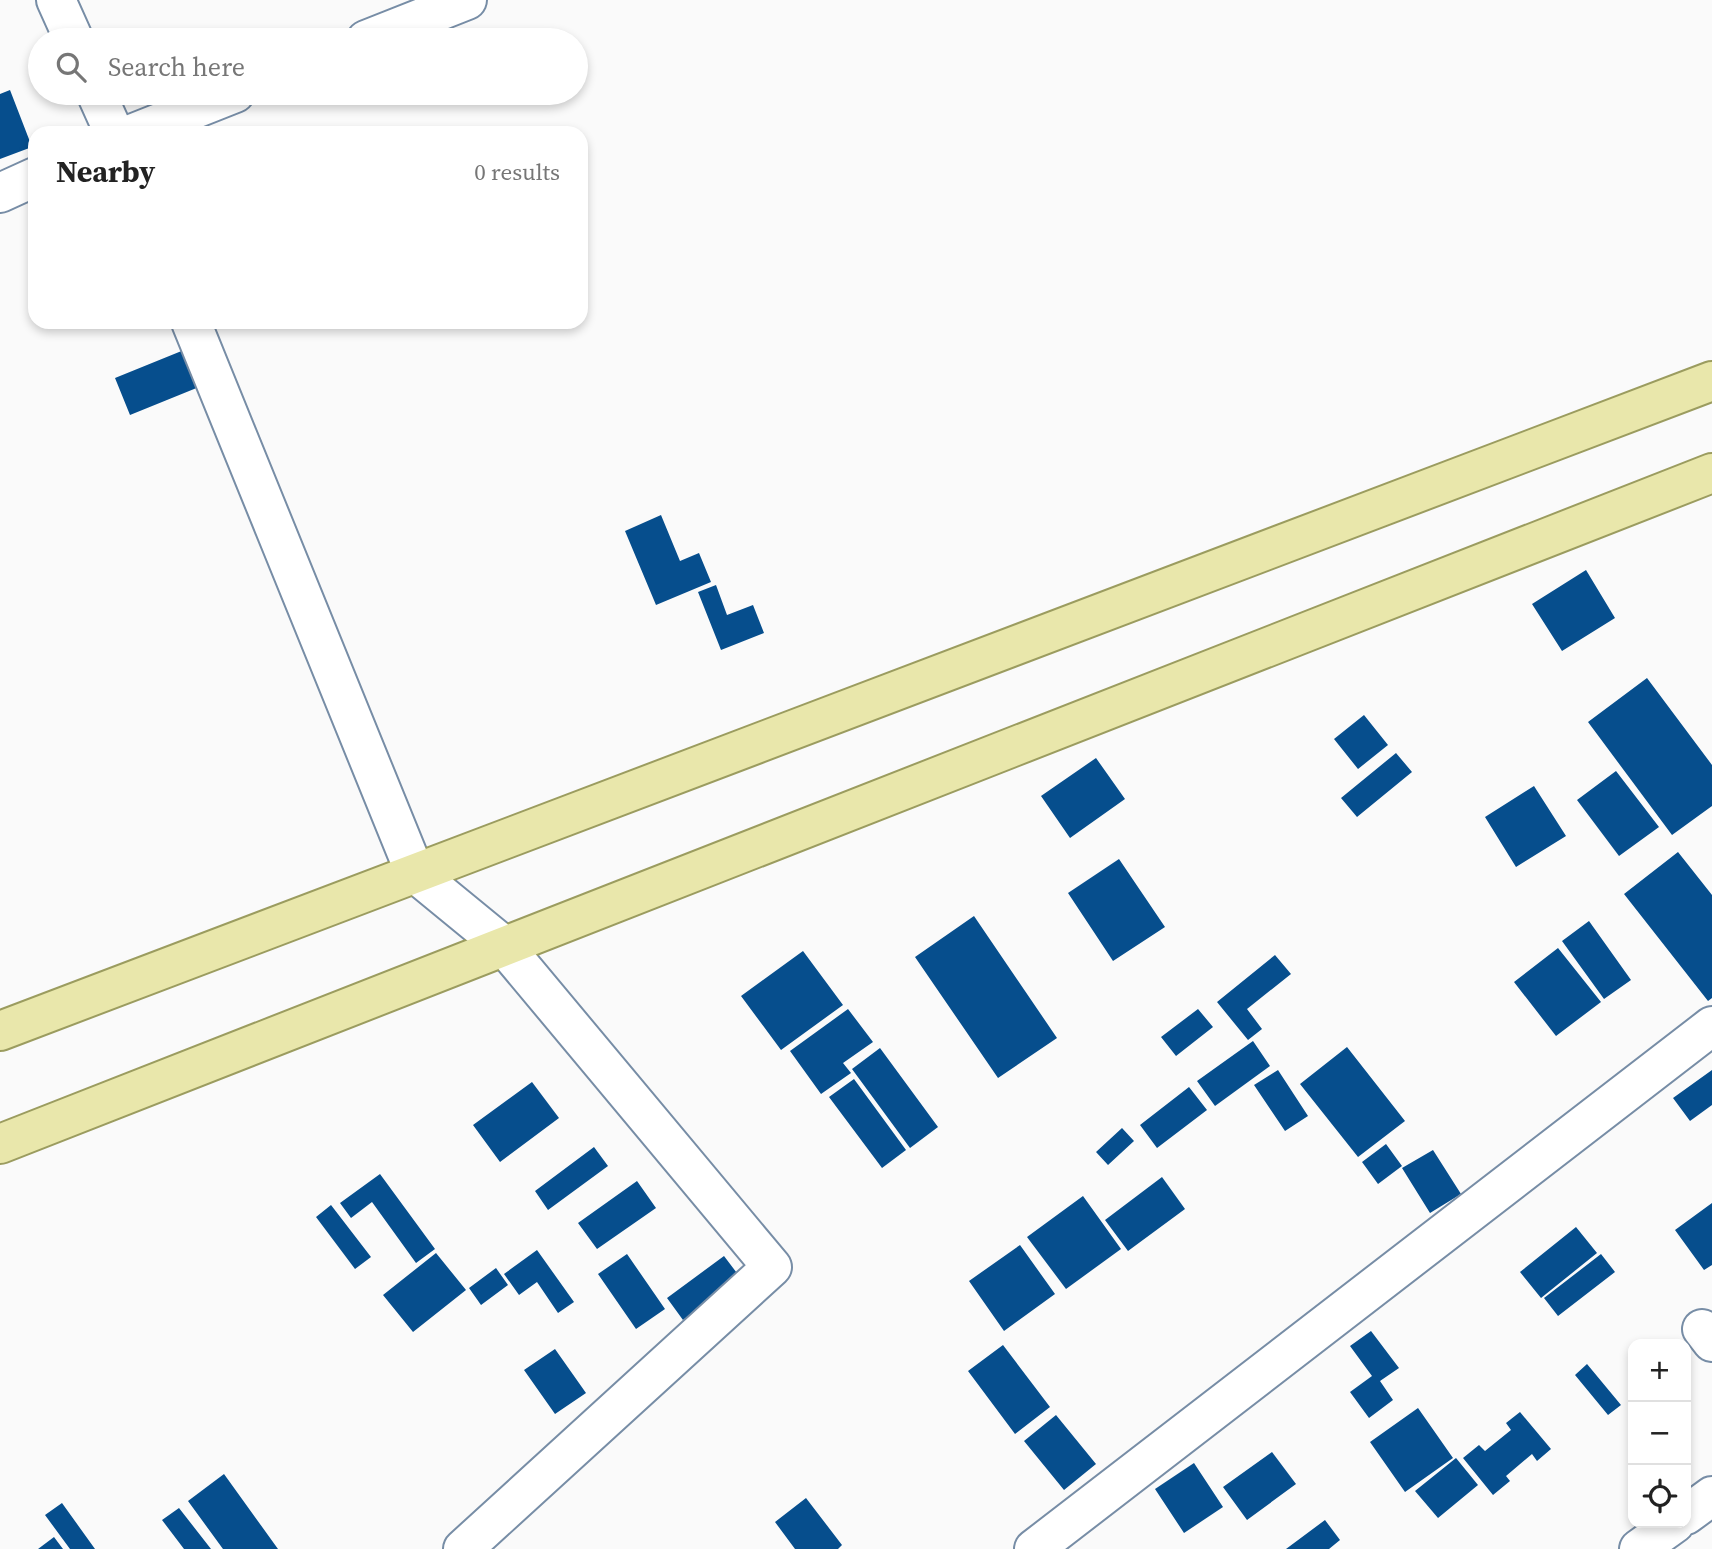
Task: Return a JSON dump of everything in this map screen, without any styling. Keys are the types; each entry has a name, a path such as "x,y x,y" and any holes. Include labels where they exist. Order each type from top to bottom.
{"main road":[{"path":"0,1031 1712,381"},
{"path":"0,1144 1712,474"}],"street":[{"path":"56,0 69,28"},
{"path":"396,28 467,0"},
{"path":"101,105 111,126"},
{"path":"152,126 205,105"},
{"path":"0,193 28,180"},
{"path":"194,329 415,873 504,946 772,1267 463,1549"},
{"path":"1034,1549 1712,1026"},
{"path":"1691,1511 1712,1496"},
{"path":"1639,1549 1668,1528"}],"building":[{"path":"10,90 28,137 28,148 0,159 0,94"},
{"path":"184,350 199,387 130,415 115,378"},
{"path":"661,515 680,561 699,553 711,582 656,605 625,531"},
{"path":"1586,570 1615,618 1562,651 1532,604"},
{"path":"716,585 727,615 753,605 764,633 721,650 698,592"},
{"path":"1647,678 1712,765 1712,806 1672,835 1588,722"},
{"path":"1364,715 1388,745 1358,769 1334,739"},
{"path":"1396,753 1412,772 1357,817 1341,798"},
{"path":"1096,758 1125,799 1070,838 1041,796"},
{"path":"1616,771 1659,827 1619,856 1577,800"},
{"path":"1534,786 1566,836 1516,867 1485,817"},
{"path":"1678,852 1712,895 1712,998 1708,1001 1624,894"},
{"path":"1119,859 1165,927 1113,961 1068,893"},
{"path":"974,916 1057,1038 998,1078 915,957"},
{"path":"1589,921 1631,980 1604,999 1562,941"},
{"path":"1558,948 1601,1002 1556,1036 1514,982"},
{"path":"803,951 843,1005 781,1050 741,996"},
{"path":"1275,955 1291,974 1247,1009 1262,1029 1248,1040 1217,1002"},
{"path":"848,1009 873,1042 843,1063 851,1073 821,1094 790,1051"},
{"path":"1198,1009 1213,1027 1176,1056 1161,1037"},
{"path":"1253,1041 1270,1066 1215,1106 1197,1081"},
{"path":"1347,1047 1405,1121 1358,1157 1300,1084"},
{"path":"880,1048 938,1127 910,1148 852,1069"},
{"path":"1278,1070 1308,1116 1285,1131 1254,1085"},
{"path":"1712,1070 1712,1105 1690,1121 1673,1098"},
{"path":"854,1079 906,1150 882,1168 829,1097"},
{"path":"532,1082 559,1118 500,1162 473,1125"},
{"path":"1189,1087 1207,1110 1157,1148 1140,1125"},
{"path":"1122,1128 1134,1141 1108,1165 1096,1152"},
{"path":"1386,1144 1402,1166 1378,1184 1362,1162"},
{"path":"594,1147 608,1166 548,1210 535,1191"},
{"path":"1433,1150 1461,1194 1430,1213 1402,1168"},
{"path":"380,1174 435,1249 416,1263 372,1202 351,1218 340,1203"},
{"path":"1162,1177 1185,1209 1128,1251 1105,1220"},
{"path":"637,1181 656,1208 597,1249 578,1223"},
{"path":"1083,1196 1121,1249 1066,1289 1027,1237"},
{"path":"1712,1203 1712,1265 1704,1270 1675,1230"},
{"path":"331,1205 371,1257 355,1269 316,1217"},
{"path":"1576,1227 1597,1253 1541,1298 1520,1272"},
{"path":"1020,1245 1055,1294 1004,1331 969,1281"},
{"path":"537,1250 574,1302 558,1313 537,1282 519,1295 504,1274"},
{"path":"436,1253 466,1290 413,1332 383,1295"},
{"path":"627,1254 665,1309 636,1329 598,1274"},
{"path":"1601,1254 1615,1272 1558,1316 1544,1298"},
{"path":"724,1256 746,1285 727,1288 683,1320 667,1298"},
{"path":"496,1268 508,1285 481,1305 469,1288"},
{"path":"1371,1331 1399,1368 1380,1381 1393,1400 1369,1418 1350,1392 1372,1376 1350,1346"},
{"path":"1003,1345 1050,1407 1015,1434 968,1371"},
{"path":"555,1349 586,1393 555,1414 524,1370"},
{"path":"1587,1364 1621,1405 1608,1415 1575,1375"},
{"path":"1418,1408 1453,1458 1405,1492 1370,1442"},
{"path":"1520,1412 1551,1449 1537,1461 1532,1454 1506,1476 1510,1481 1493,1495 1463,1458 1479,1445 1485,1451 1511,1430 1506,1423"},
{"path":"1056,1415 1096,1464 1064,1490 1024,1441"},
{"path":"1272,1452 1296,1484 1247,1520 1223,1487"},
{"path":"1456,1458 1478,1485 1438,1518 1415,1491"},
{"path":"1194,1463 1223,1507 1184,1533 1155,1489"},
{"path":"224,1474 278,1549 223,1549 188,1501"},
{"path":"806,1498 842,1545 838,1549 795,1549 775,1522"},
{"path":"62,1503 95,1549 70,1549 45,1515"},
{"path":"179,1508 211,1549 184,1549 162,1520"},
{"path":"1325,1520 1340,1540 1329,1549 1286,1549"},
{"path":"54,1537 63,1549 38,1549"}]}
